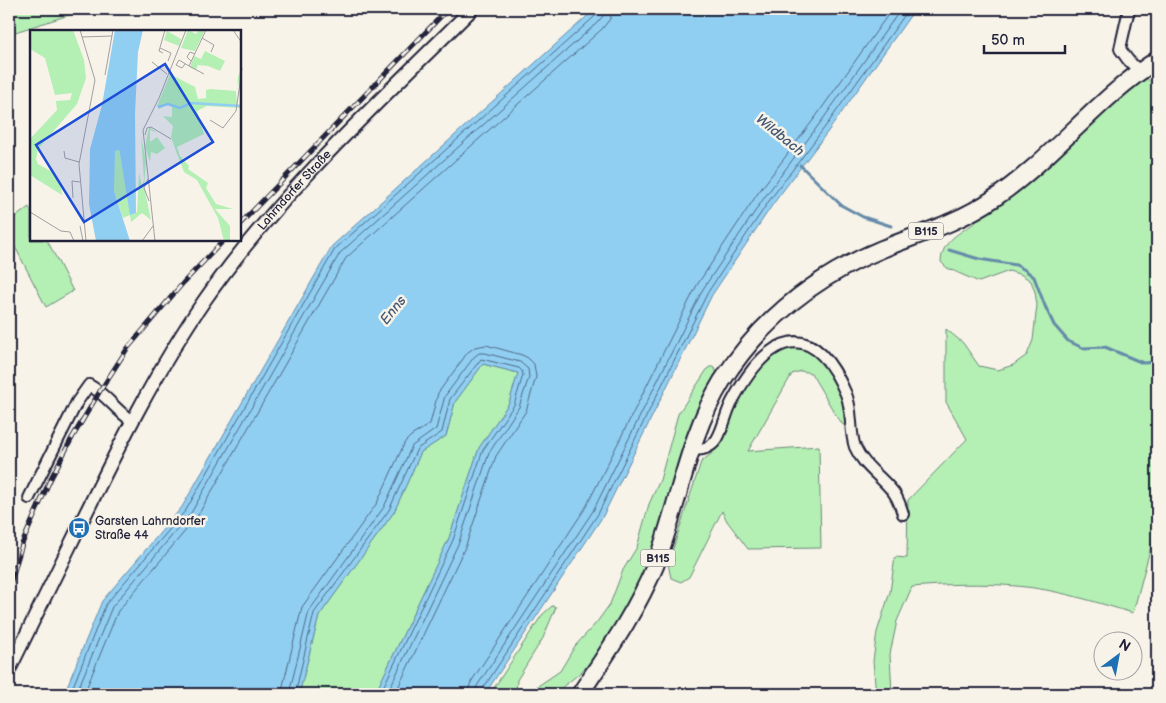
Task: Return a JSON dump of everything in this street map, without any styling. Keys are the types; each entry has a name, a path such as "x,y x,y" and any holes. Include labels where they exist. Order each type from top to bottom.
{"main road":[{"name":"B115","path":"580,694 640,599 668,526 690,450 707,408 736,361 770,320 791,302 830,274 854,261 966,215 991,201 1014,184 1096,108 1157,60"}],"street":[{"name":"Lahrndorfer Straße","path":"9,670 132,420 169,354 204,301 277,208 326,155 472,9"},
{"path":"1129,9 1120,49 1140,72"},
{"path":"690,450 703,450 716,439 732,402 750,373 767,353 781,344 790,341 810,345 821,355 839,380 847,396 854,445 860,456 894,494 903,514"},
{"path":"29,498 77,402 89,385 105,395 123,414 132,420"}],"green space":[{"path":"9,9 88,9 9,34"},
{"path":"1145,76 1155,87 1157,85 1157,524 1133,613 1075,596 1031,588 977,584 912,587 897,621 890,654 892,694 876,694 873,661 877,632 890,592 895,557 907,558 908,500 967,439 946,402 946,329 963,343 979,366 998,370 1013,365 1027,355 1033,340 1037,305 1031,281 1022,275 1009,271 979,282 947,268 941,262 942,254 953,238 976,222 978,215 1024,187 1093,118"},
{"path":"29,207 30,241 48,241 73,291 46,307 9,235 9,222"},
{"path":"788,344 806,346 819,357 846,398 846,425 843,425 834,412 811,373 801,371 792,374 748,451 819,446 821,548 748,549 727,521 722,511 689,577 681,582 671,578 668,564 701,462 717,449 743,389 762,364"},
{"path":"483,364 518,373 509,403 479,448 449,538 375,694 299,694 319,616 394,512 421,452 446,436 455,402"},
{"path":"710,367 714,367 717,373 653,552 632,598 595,657 580,673 554,694 526,694 560,671 575,646 597,622 610,604 623,570 637,547 649,504 660,480 678,414"},
{"path":"552,606 556,607 543,638 517,680 516,694 490,694 542,615"}],"water":[{"name":"Enns","path":"595,9 915,9 832,126 773,204 712,295 603,516 485,694 375,694 449,538 479,448 509,403 518,373 483,364 455,402 446,436 421,452 394,512 319,616 299,694 64,694 102,601 182,507 332,246"}],"waterway":[{"name":"Wildbach","path":"800,165 841,205 863,217 891,226"},
{"name":"Wildbach","path":"949,250 979,259 1016,265 1025,270 1034,277 1054,325 1068,341 1083,348 1105,347 1143,363 1157,362"}],"railway":[{"path":"241,223 448,9"},
{"path":"9,588 22,544 50,480 100,391 127,349 183,283 223,241"}],"place":[{"name":"Garsten Lahrndorfer Straße 44","path":"79,528"}]}
